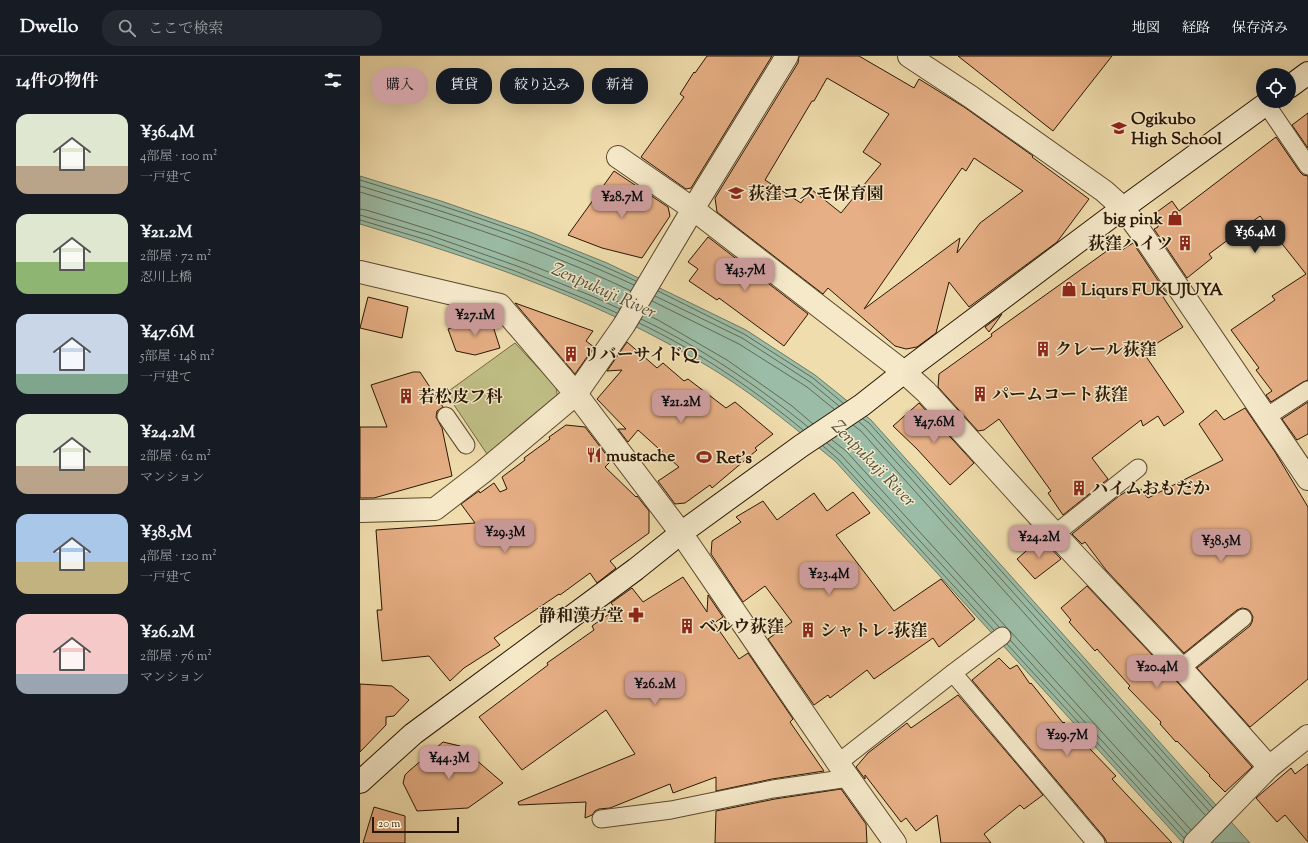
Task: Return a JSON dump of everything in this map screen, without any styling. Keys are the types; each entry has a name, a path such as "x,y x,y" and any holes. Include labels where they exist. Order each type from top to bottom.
{"street":[{"path":"360,511 435,509 483,472 576,394 624,325 787,56"},
{"path":"909,56 971,97 1104,191 1123,208 1308,479"},
{"path":"1296,82 1308,73"},
{"path":"360,782 413,734 636,569 681,533 801,446 862,405 1123,208 1261,108"},
{"path":"618,158 693,209 904,372 926,392 1055,534 1181,668 1269,767"},
{"path":"360,272 500,304 576,394 681,533 895,843"},
{"path":"1196,843 1269,767 1301,742"}],"lane":[{"path":"1271,108 1308,166"},
{"path":"1266,417 1308,390"},
{"path":"446,416 466,445"},
{"path":"1055,534 1138,468"},
{"path":"1181,668 1243,618"},
{"path":"602,819 671,810 773,789 844,771 953,673 1002,636"},
{"path":"953,673 1096,843"}],"shaded area":[{"path":"515,343 556,387 558,400 489,457 446,393"}],"water":[{"name":"Zenpukuji River","path":"360,176 441,201 530,232 607,263 746,330 815,375 871,420 1250,843 1183,843 835,461 764,404 707,365 647,332 607,313 485,264 360,224"}],"building":[{"path":"707,56 772,56 691,188 686,189 641,157 684,97 680,94 694,72 695,73"},
{"path":"799,56 859,56 914,88 919,79 964,107 1033,156 1032,157 1089,199 1057,242 969,307 949,282 936,333 917,347 906,349 895,346 828,288 823,294 717,212 715,198 798,63","holes":["827,78 889,114 863,152 881,164 841,213 811,189 801,203 765,180","974,158 1023,191 980,223 957,253 960,238 864,309 962,168 966,171"]},
{"path":"958,56 1112,56 1053,131"},
{"path":"1308,113 1308,148 1292,125"},
{"path":"1276,137 1300,172 1303,175 1308,176 1308,380 1271,402 1266,395 1272,391 1256,370 1259,368 1231,330 1275,300 1272,296 1306,274 1260,216 1209,254 1212,258 1187,278 1154,229 1158,227 1157,212 1172,201 1179,211"},
{"path":"614,171 668,207 670,216 642,258 602,248 568,235"},
{"path":"708,237 808,314 784,346 719,298 717,300 689,281 698,269 688,262"},
{"path":"1118,243 1122,250 1133,243 1167,294 1163,297 1183,327 1143,352 1184,412 1164,426 1158,416 1143,426 1141,420 1092,458 1108,479 1063,515 1048,493 1051,491 999,419 984,430 978,431 938,387 939,374 992,336 991,334"},
{"path":"368,297 408,307 402,338 360,328"},
{"name":"リバーサイドQ","path":"515,303 593,331 586,341 594,347 575,374"},
{"path":"1002,314 989,332 985,327"},
{"path":"490,317 500,348 475,355 456,351 448,329"},
{"path":"627,342 657,368 663,363 684,381 688,379 726,408 735,402 773,434 755,448 757,450 712,488 710,485 685,503 675,504 658,481 679,467 638,430 628,442 618,429 626,429 597,399 622,370 607,371"},
{"path":"413,372 420,372 443,407 437,411 436,417 442,428 452,476 374,498 360,498 360,427 387,427 371,385"},
{"path":"1308,402 1308,434 1297,440 1282,419"},
{"path":"919,403 974,463 950,485 917,449 893,426"},
{"path":"1245,408 1275,452 1308,507 1308,679 1250,727 1197,668 1250,626 1253,617 1250,611 1242,608 1237,610 1184,653 1106,570 1085,542 1082,544 1072,534 1119,496 1132,488 1136,493 1141,489 1148,498 1223,460 1199,424 1216,410 1224,420"},
{"path":"566,425 585,427 611,461 605,467 636,497 637,496 649,511 649,533 610,561 616,568 597,583 590,573 560,595 559,594 494,638 500,645 464,668 450,681 429,656 382,661 377,610 382,610 376,530 475,523 461,504 479,491 480,493 494,483 500,492 507,489 502,477 525,460 524,458 550,439 549,437"},
{"path":"853,492 870,513 836,535 894,611 941,579 975,619 939,647 933,638 874,679 867,670 830,698 828,695 814,705 768,639 792,622 765,586 743,602 711,554 712,541 741,522 736,517 763,501 777,520 814,493 827,511"},
{"path":"1041,538 1061,559 1035,579 1017,559"},
{"path":"683,577 707,612 708,595 723,617 714,623 739,659 748,653 793,719 790,722 824,771 772,779 716,791 716,777 673,793 670,784 610,808 599,809 592,815 585,818 586,802 519,805 518,802 635,754 606,710 522,770 479,717 548,665 547,663 594,630 592,626 616,609 611,603 632,588 643,602"},
{"path":"1087,586 1172,676 1252,767 1225,792 1177,741 1176,742 1160,724 1161,722 1128,688 1130,686 1097,649 1095,651 1069,622 1071,620 1061,608"},
{"path":"999,658 1010,669 1017,665 1030,684 1031,683 1063,723 1064,722 1116,776 1112,779 1172,843 1107,843 1104,837 972,680"},
{"path":"360,684 392,686 409,700 394,716 386,717 386,725 360,752"},
{"path":"958,695 1043,795 1024,809 1020,805 984,834 991,843 941,843 937,815 916,831 906,818 901,822 865,775 865,779 856,767 868,753 907,723 911,728"},
{"path":"443,742 460,746 503,783 468,808 417,811 403,783 405,775"},
{"path":"1308,764 1308,842 1285,815 1277,822 1256,798 1291,768 1295,774"},
{"path":"841,789 866,824 867,843 715,843 716,811 775,799"},
{"path":"374,807 405,816 405,843 363,843"}],"place":[{"name":"Ogikubo High School","path":"1119,128"},
{"name":"荻窪コスモ保育園","path":"736,193"},
{"name":"big pink","path":"1175,218"},
{"name":"荻窪ハイツ","path":"1185,243"},
{"name":"Liqurs FUKUJUYA","path":"1069,289"},
{"name":"クレール荻窪","path":"1043,349"},
{"name":"リバーサイドQ","path":"571,354"},
{"name":"パームコート荻窪","path":"980,394"},
{"name":"若松皮フ科","path":"406,396"},
{"name":"mustache","path":"594,455"},
{"name":"Ret's","path":"704,457"},
{"name":"ハイムおもだか","path":"1079,488"},
{"name":"静和漢方堂","path":"636,615"},
{"name":"ベルウ荻窪","path":"687,626"},
{"name":"シャトレ-荻窪","path":"808,630"}]}
